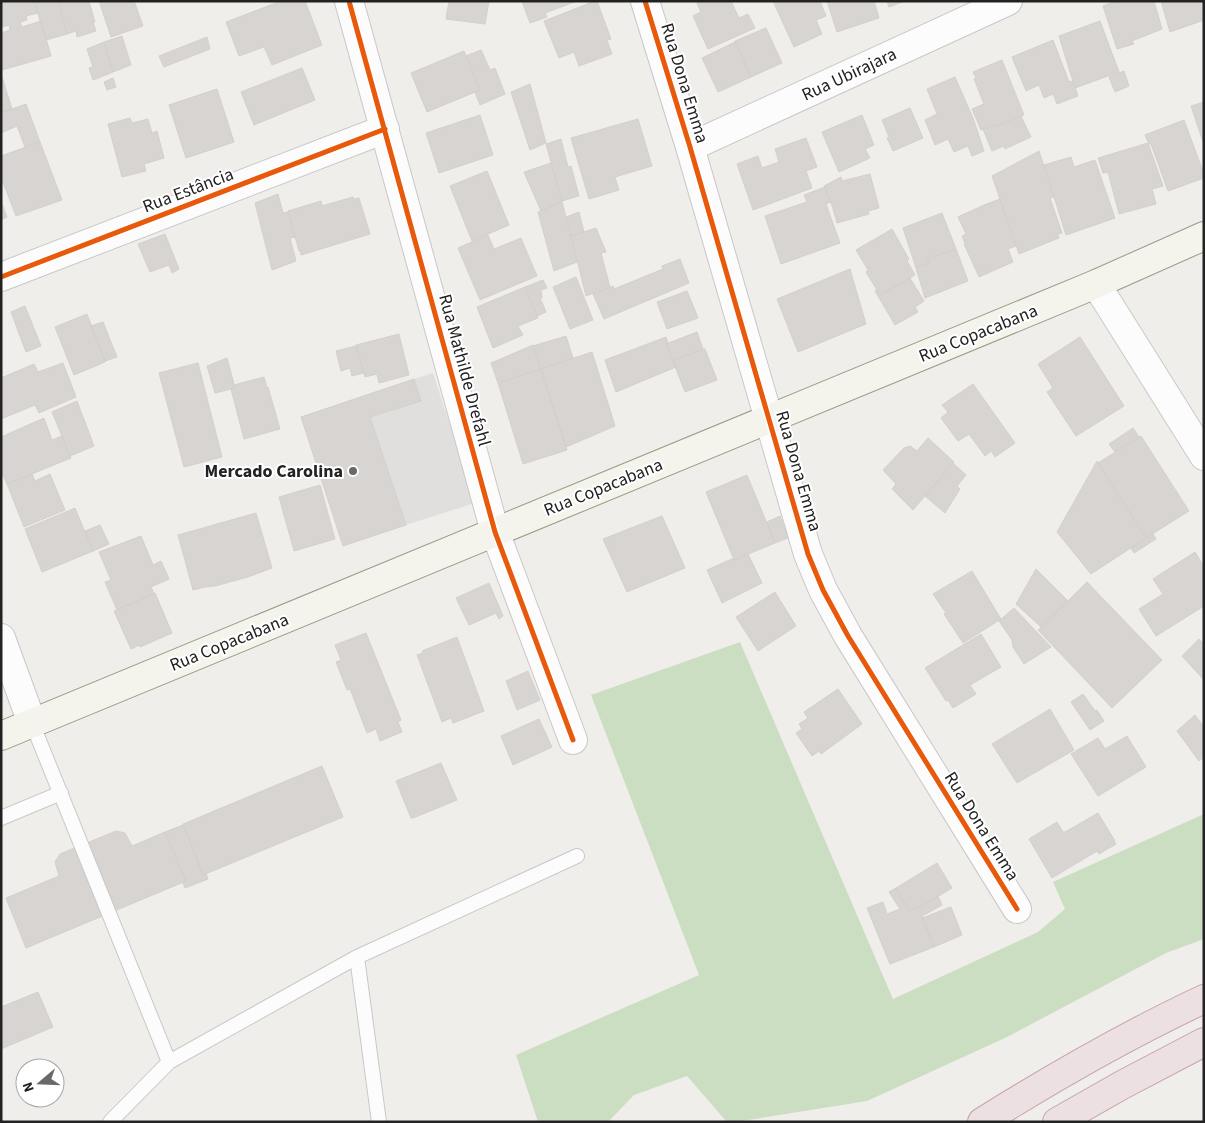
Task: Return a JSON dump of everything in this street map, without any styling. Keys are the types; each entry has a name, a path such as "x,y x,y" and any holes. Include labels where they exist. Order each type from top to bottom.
{"highway":[{"path":"982,1122 1120,1040 1204,999"},
{"path":"1057,1122 1204,1042"}],"main road":[{"name":"Rua Copacabana","path":"1,736 1096,284 1204,236"}],"street":[{"name":"Rua Mathilde Drefahl","path":"349,1 495,532 573,740"},
{"name":"Rua Dona Emma","path":"645,1 690,147 808,554 823,590 848,636 1017,909"},
{"name":"Rua Ubirajara","path":"690,147 1008,1"},
{"name":"Rua Estância","path":"1,277 385,129"},
{"path":"1096,284 1204,456"},
{"path":"1,638 32,723"}],"lane":[{"path":"32,723 169,1062"},
{"path":"1,818 60,793"},
{"path":"110,1122 169,1062 357,957 577,856"},
{"path":"357,957 379,1122"}],"green space":[{"path":"740,642 893,999 1038,932 1065,909 1053,882 1204,814 1204,939 1166,953 1005,1038 867,1101 727,1122 687,1076 634,1095 608,1122 538,1122 516,1055 699,975 591,695"}],"shaded area":[{"path":"433,373 475,503 406,525 370,417 420,401 414,379"}],"building":[{"path":"1,1 34,1 38,13 26,16 27,20 20,22 22,27 41,21 51,56 2,70 1,33 10,30 9,25 2,27"},
{"path":"34,1 58,1 67,34 46,40"},
{"path":"58,1 89,1 96,31 77,37 76,31 67,34"},
{"path":"99,1 134,1 143,26 111,37"},
{"path":"281,1 305,1 322,45 272,65 264,47 239,56 226,22"},
{"path":"449,1 489,1 485,24 446,19"},
{"path":"522,1 577,1 545,13 547,17 530,23"},
{"path":"597,1 611,39 607,40 612,54 579,66 574,52 559,58 544,21"},
{"path":"696,1 731,1 739,18 748,14 755,28 708,49 693,16 701,12"},
{"path":"773,1 820,1 826,16 816,20 822,34 794,47"},
{"path":"827,1 874,1 879,18 837,32"},
{"path":"887,1 905,1 889,7"},
{"path":"1116,1 1154,1 1162,29 1132,41 1134,44 1117,49 1103,6"},
{"path":"1161,1 1204,1 1204,20 1170,32"},
{"path":"1100,21 1119,72 1075,88 1059,36"},
{"path":"766,28 782,63 751,77 735,41"},
{"path":"122,36 131,65 113,72 104,42"},
{"path":"207,37 210,49 164,67 159,56"},
{"path":"1053,40 1069,82 1073,81 1078,96 1057,104 1053,94 1044,98 1039,85 1026,91 1012,57"},
{"path":"104,42 113,72 93,80 89,68 93,67 87,49"},
{"path":"735,42 751,77 718,92 702,58"},
{"path":"481,50 490,70 495,68 505,94 480,105 475,92 480,90 466,56"},
{"path":"464,51 480,90 427,112 411,73"},
{"path":"1002,60 1024,115 981,130 972,109 984,104 973,72"},
{"path":"302,68 315,100 254,125 241,92"},
{"path":"1124,71 1129,86 1115,92 1109,77"},
{"path":"1,77 12,109 1,113"},
{"path":"955,77 973,118 984,151 972,156 968,146 954,152 948,139 935,145 925,120 937,114 927,89"},
{"path":"113,78 116,87 107,90 104,82"},
{"path":"530,84 546,143 530,150 511,92"},
{"path":"217,89 234,142 186,158 169,105"},
{"path":"1204,102 1204,142 1203,142 1191,106"},
{"path":"26,104 40,142 25,147 17,126 1,133 1,113"},
{"path":"910,108 923,138 893,151 882,120"},
{"path":"480,115 493,155 439,173 426,133"},
{"path":"862,115 874,145 865,149 870,158 839,172 822,132"},
{"path":"1021,116 1031,137 1005,149 1004,146 992,151 983,129 993,125 994,127"},
{"path":"130,118 132,123 148,119 152,133 157,131 164,158 144,164 146,171 122,177 108,124"},
{"path":"638,119 652,166 615,177 619,190 589,199 571,138"},
{"path":"1184,120 1204,178 1168,191 1151,144 1149,144 1145,135"},
{"path":"806,138 817,167 806,171 812,188 753,210 737,164 758,156 762,168 779,162 775,149"},
{"path":"561,139 568,167 571,166 579,196 562,201 546,144"},
{"path":"40,142 62,200 16,216 1,177 1,156"},
{"path":"1148,143 1163,186 1152,189 1156,204 1119,214 1108,172 1103,173 1098,158"},
{"path":"1039,151 1054,197 1050,198 1062,233 1058,234 1059,238 1019,254 992,176"},
{"path":"1071,157 1074,167 1095,160 1115,218 1066,235 1044,165"},
{"path":"551,163 562,201 541,211 524,172"},
{"path":"487,171 509,225 472,241 450,186"},
{"path":"870,174 879,208 868,211 869,214 837,223 824,186 841,177 842,181"},
{"path":"825,187 831,202 826,204 840,243 781,264 765,216 807,202 804,195"},
{"path":"278,194 283,213 288,212 295,237 290,238 296,261 272,270 255,203"},
{"path":"353,197 354,199 359,198 370,234 301,255 288,211 321,201 322,206"},
{"path":"1000,199 1016,246 1008,249 1013,262 979,277 964,244 962,236 966,234 958,217"},
{"path":"1,201 7,217 1,220"},
{"path":"562,201 577,262 554,271 538,212"},
{"path":"579,212 584,232 571,236 566,217"},
{"path":"942,213 956,249 927,259 929,263 916,268 903,228"},
{"path":"596,228 606,252 601,253 610,287 586,296 571,236"},
{"path":"892,229 909,259 907,261 915,275 880,295 866,272 868,270 856,250"},
{"path":"165,234 179,269 172,273 169,265 150,272 138,244"},
{"path":"488,235 494,249 521,238 537,276 480,300 458,248"},
{"path":"956,249 968,281 925,298 916,268 929,263 927,259"},
{"path":"680,259 689,283 604,319 593,294 613,286 614,289 663,269 662,266"},
{"path":"850,269 866,324 798,352 777,299"},
{"path":"576,277 593,320 570,329 553,287"},
{"path":"910,278 924,301 915,307 918,312 895,325 875,291 877,290 880,295"},
{"path":"543,280 547,288 541,290 542,298 540,298 546,312 537,316 525,287"},
{"path":"525,287 538,318 518,326 523,335 493,348 477,307"},
{"path":"687,291 698,318 667,329 657,302"},
{"path":"25,306 41,346 26,352 11,312"},
{"path":"87,314 105,362 74,375 55,327"},
{"path":"103,322 117,357 105,361 91,326"},
{"path":"697,332 703,349 673,361 666,344"},
{"path":"399,334 409,375 379,383 377,374 365,377 356,345"},
{"path":"566,336 573,358 541,369 533,346"},
{"path":"666,337 668,343 666,344 676,367 616,392 605,360"},
{"path":"1080,337 1124,406 1076,436 1047,392 1053,388 1038,364"},
{"path":"533,345 541,369 498,383 491,363"},
{"path":"356,346 364,373 352,376 350,368 341,371 336,351"},
{"path":"705,349 717,380 685,392 673,361"},
{"path":"592,352 615,426 566,447 541,369"},
{"path":"227,358 235,388 215,393 207,366"},
{"path":"63,363 76,397 39,413 35,405 1,419 1,378 34,364 38,372"},
{"path":"198,363 222,457 184,467 159,373"},
{"path":"541,369 567,450 523,464 498,383"},
{"path":"264,377 280,429 244,439 231,389 235,388 234,385"},
{"name":"Mercado Carolina","path":"414,379 421,401 370,417 406,525 343,546 301,417"},
{"path":"973,384 1015,443 995,457 991,451 985,456 969,434 958,441 941,418 948,412 942,405"},
{"path":"77,401 94,446 70,456 52,412"},
{"path":"44,418 52,440 62,436 71,458 7,484 1,471 1,437"},
{"path":"1133,428 1139,437 1115,452 1109,444"},
{"path":"1141,436 1189,511 1146,538 1098,463"},
{"path":"928,438 954,462 913,510 892,489 896,484 883,470 904,448 910,446 917,451"},
{"path":"1097,461 1146,538 1091,574 1057,532"},
{"path":"953,463 966,475 957,486 960,489 945,513 925,496"},
{"path":"32,474 35,481 50,474 65,510 24,527 7,484"},
{"path":"747,475 775,543 734,560 706,492"},
{"path":"320,485 335,539 294,551 279,497"},
{"path":"75,508 93,551 42,572 25,529"},
{"path":"256,513 272,568 248,577 193,590 178,535"},
{"path":"662,516 685,568 627,592 603,539"},
{"path":"780,516 788,538 775,543 767,522"},
{"path":"100,525 109,544 93,551 85,531"},
{"path":"1153,534 1156,539 1134,553 1131,548"},
{"path":"141,536 153,565 161,561 169,579 151,587 154,594 117,610 105,582 111,580 99,552"},
{"path":"1195,552 1204,564 1204,606 1156,636 1139,609 1163,594 1153,579"},
{"path":"748,554 762,583 722,603 707,570"},
{"path":"1036,569 1068,601 1041,627 1016,604"},
{"path":"972,571 1001,619 963,643 933,594"},
{"path":"1087,582 1162,660 1112,708 1038,630"},
{"path":"489,583 503,616 499,619 496,613 469,625 456,598"},
{"path":"775,592 796,626 758,651 736,617"},
{"path":"155,593 172,633 131,649 114,611"},
{"path":"1014,608 1051,647 1024,664 1013,647 1012,640 999,621"},
{"path":"366,633 401,720 398,722 402,732 380,741 376,729 367,733 350,689 347,690 336,662 341,660 335,645"},
{"path":"981,634 1001,667 970,685 976,694 953,708 948,700 946,701 925,668"},
{"path":"457,637 484,711 453,723 451,718 442,722 417,655 423,653 422,651"},
{"path":"1199,639 1204,644 1204,680 1182,656"},
{"path":"528,671 540,700 517,710 506,681"},
{"path":"838,689 862,724 821,754 819,751 812,756 796,733 802,729 799,724 808,718 804,712"},
{"path":"1083,694 1104,721 1090,730 1071,702"},
{"path":"1050,709 1074,750 1017,783 992,744"},
{"path":"1195,715 1204,727 1204,757 1199,761 1177,731"},
{"path":"539,719 552,747 513,765 501,736"},
{"path":"1127,736 1146,767 1098,796 1071,754 1098,738 1105,749"},
{"path":"441,763 457,800 411,818 396,781"},
{"path":"322,766 343,817 203,875 183,824"},
{"path":"1098,813 1116,844 1099,854 1097,851 1052,878 1029,839 1057,822 1063,832 1065,832"},
{"path":"183,825 203,875 206,873 208,879 185,888 183,883 186,881 165,832"},
{"path":"116,831 125,833 132,846 165,832 186,881 26,948 6,898 59,876 55,862 60,854"},
{"path":"937,863 952,888 919,908 918,906 909,911 896,888"},
{"path":"896,888 909,911 918,906 919,908 938,896 942,905 922,916 934,947 890,964 867,908 883,902 887,914 900,909 889,892"},
{"path":"951,907 962,935 934,947 922,918"},
{"path":"38,992 53,1027 1,1049 1,1007"}],"cycle path":[{"path":"349,1 495,532 573,740"},
{"path":"645,1 690,147 808,554 823,590 848,636 1017,909"},
{"path":"1,277 385,129"}],"place":[{"name":"Mercado Carolina","path":"353,471"}]}
